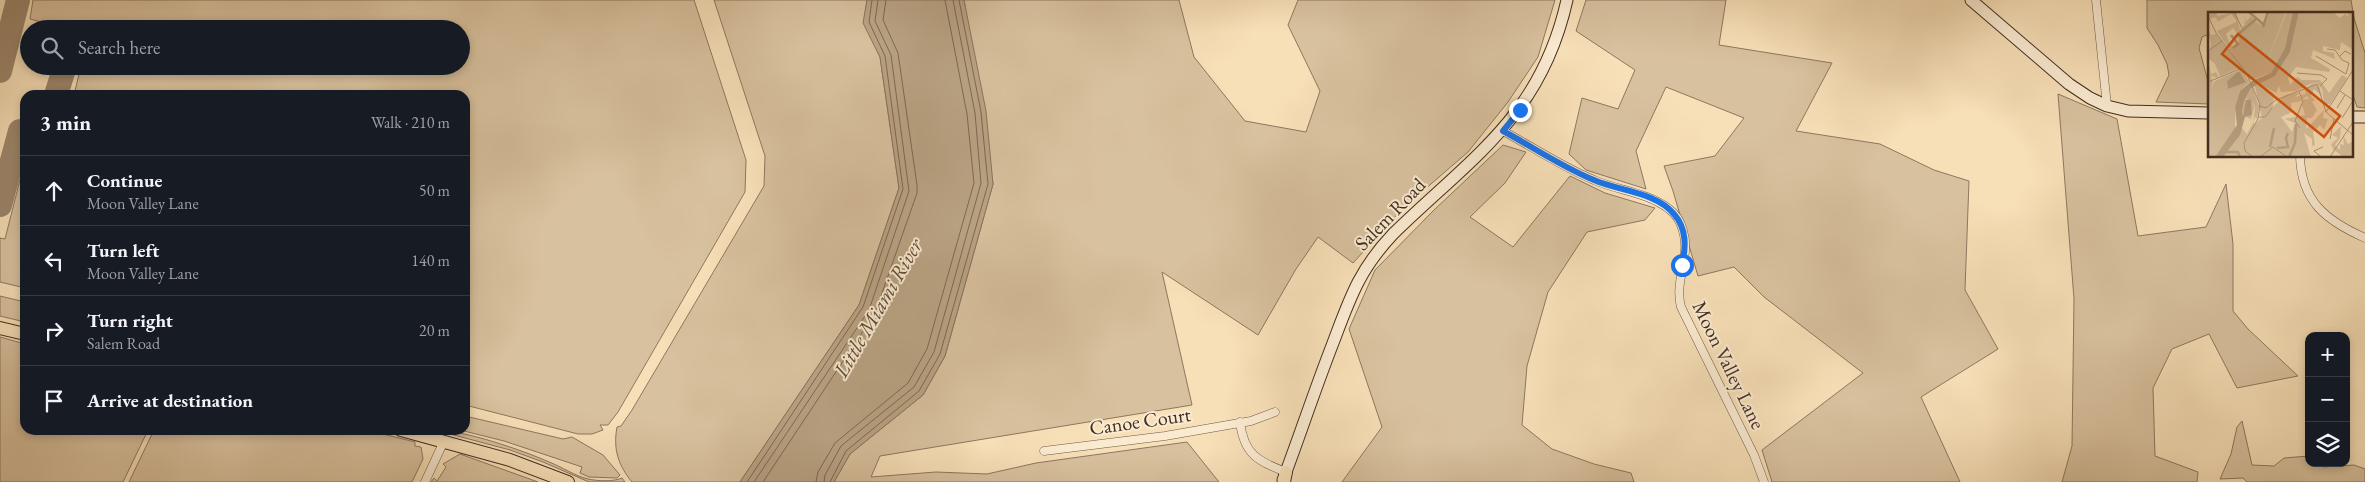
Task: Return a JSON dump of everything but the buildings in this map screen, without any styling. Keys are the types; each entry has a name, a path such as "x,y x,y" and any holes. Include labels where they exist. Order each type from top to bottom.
{"main road":[{"path":"0,328 20,333"},
{"path":"421,435 510,460 568,482"}],"street":[{"name":"Salem Road","path":"1284,479 1348,302 1366,266 1393,234 1503,131 1520,110 1545,69 1560,30 1567,0"},
{"path":"1971,0 2069,84 2090,98 2107,106 2128,111 2208,113"},
{"path":"2096,0 2107,106"},
{"path":"2352,117 2365,117"},
{"name":"Moon Valley Lane","path":"1503,131 1593,180 1646,196 1670,209 1675,215 1683,231 1686,245 1679,289 1681,307 1754,455 1764,482"},
{"path":"2300,158 2304,182 2318,208 2335,224 2365,238"},
{"name":"Canoe Court","path":"1044,451 1165,436 1265,417 1275,412"},
{"path":"1240,422 1244,442 1256,458 1284,479"},
{"path":"425,482 444,441"}],"shaded area":[{"path":"33,0 694,0 746,160 745,192 618,412 608,425 600,425 603,430 592,434 578,434 470,406 470,90 75,90 79,75 470,75 470,20 30,19"},
{"path":"714,0 867,0 864,23 880,57 899,188 859,305 740,482 632,482 620,463 616,450 617,427 621,426 632,410 764,186 765,156"},
{"path":"964,0 1179,0 1194,57 1245,121 1306,132 1320,91 1288,25 1298,0 1555,0 1538,57 1508,102 1468,152 1402,209 1353,263 1318,237 1296,269 1258,335 1162,272 1192,405 880,456 871,477 936,472 987,474 1036,463 1187,442 1219,482 834,482 850,454 923,395 945,356 993,184"},
{"path":"1586,0 1726,0 1719,45 1832,63 1796,131 1880,144 1934,170 1969,181 1965,290 1998,349 1921,397 1960,482 1772,482 1762,450 1863,373 1764,297 1734,267 1698,276 1664,166 1715,156 1744,118 1666,87 1636,151 1646,189 1586,170 1569,154 1582,98 1618,109 1635,70 1576,31"},
{"path":"2147,0 2351,0 2354,18 2365,53 2365,108 2357,107 2352,92 2352,12 2208,12 2208,34 2202,37 2199,48 2208,81 2208,104 2156,102 2169,75 2167,64 2147,28"},
{"path":"2058,94 2117,119 2138,236 2206,227 2226,184 2233,244 2233,311 2248,329 2298,376 2237,388 2209,334 2172,349 2153,388 2155,456 2198,472 2197,482 2062,482 2072,446 2074,299"},
{"path":"1503,145 1526,152 1505,183 1470,217 1513,247 1570,176 1605,193 1655,208 1645,220 1587,232 1548,292 1527,366 1522,425 1552,449 1594,464 1631,473 1634,482 1342,482 1382,427 1349,329 1375,270 1433,211"},
{"path":"20,180 20,287 0,282 0,238 5,239"},
{"path":"0,296 20,301 20,321 0,316"},
{"path":"0,337 20,343 20,435 146,435 123,482 0,482"},
{"path":"470,417 563,439 572,437 603,455 620,475 617,478 589,477 580,473 582,467 504,441 470,432"},
{"path":"2242,421 2252,465 2274,466 2284,458 2305,456 2305,467 2350,467 2350,465 2354,465 2365,469 2365,482 2247,482 2243,478 2220,479 2231,454 2237,427"},
{"path":"152,435 387,435 415,442 415,446 421,447 423,459 412,482 129,482"},
{"path":"454,435 469,435 509,447 538,457 588,479 605,481 622,478 625,482 589,482 510,450"},
{"path":"460,454 538,482 431,482 434,478 437,481 446,467 443,464"}],"water":[{"name":"Little Miami River","path":"867,0 964,0 986,111 993,184 945,356 923,395 850,454 834,482 740,482 859,305 899,188 880,57 863,23"}],"taxiway":[{"path":"0,71 18,0"},
{"path":"58,90 62,75"},
{"path":"0,205 20,131"}],"route":[{"path":"1520,110 1503,131 1593,180 1646,196 1670,209 1679,221 1686,245 1682,265"}]}
